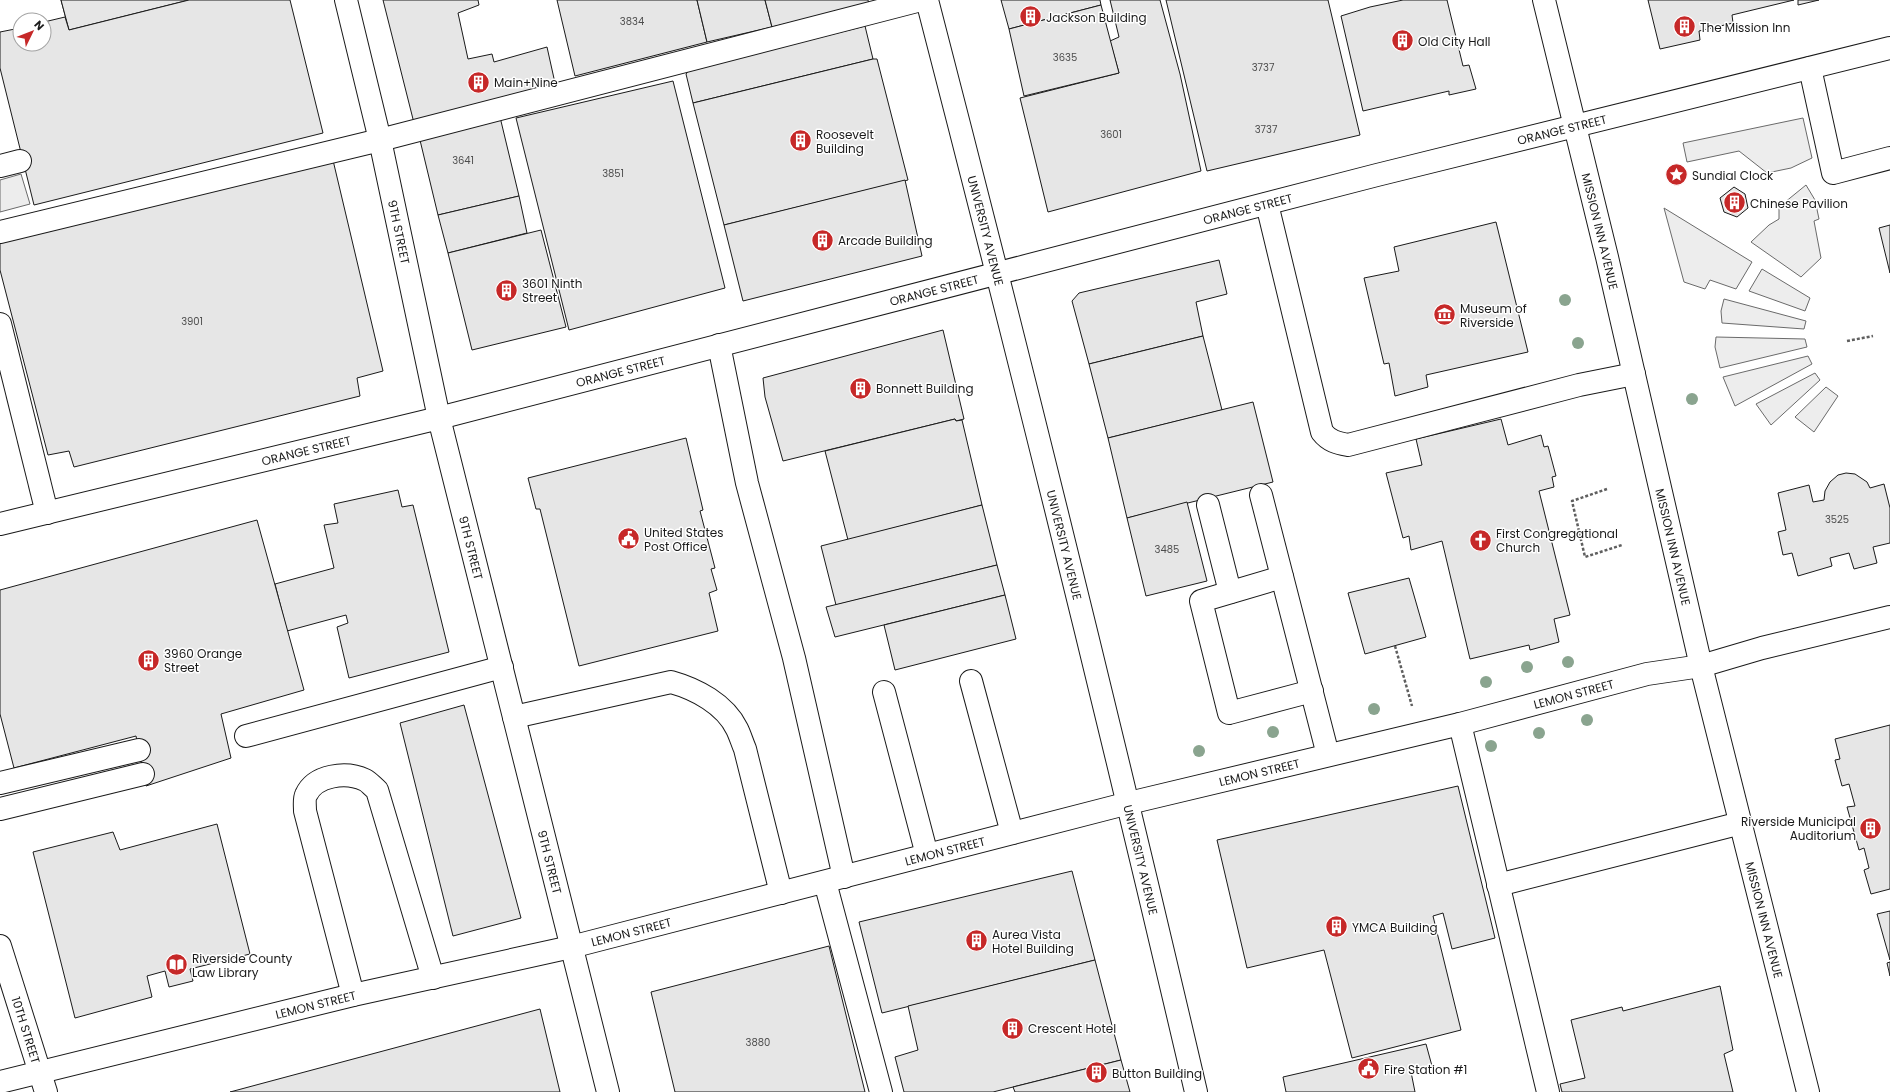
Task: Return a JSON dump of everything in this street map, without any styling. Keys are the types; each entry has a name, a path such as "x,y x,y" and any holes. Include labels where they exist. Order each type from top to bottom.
{"street":[{"name":"9TH STREET","path":"346,0 380,140 440,418 608,1092"},
{"path":"0,232 380,140 920,0"},
{"name":"UNIVERSITY AVENUE","path":"927,0 998,274 1129,803 1196,1092"},
{"name":"MISSION INN AVENUE","path":"1544,0 1634,374 1701,666 1808,1092"},
{"name":"ORANGE STREET","path":"0,524 440,418 1267,204 1890,48"},
{"path":"1810,68 1833,173 1890,158"},
{"path":"1267,204 1322,432 1327,438 1336,443 1348,445 1579,385 1634,374"},
{"path":"0,324 47,513"},
{"path":"719,345 747,483 794,658 835,879 881,1092"},
{"path":"1261,495 1328,756"},
{"path":"1208,505 1230,592"},
{"path":"1282,577 1201,600 1229,713 1312,691"},
{"name":"LEMON STREET","path":"0,1082 43,1082 353,995 571,947 1129,803 1460,724 1647,674 1701,666 1762,648 1890,617"},
{"path":"246,736 502,667"},
{"path":"971,681 1012,833"},
{"path":"514,717 671,682 689,687 704,695 728,716 737,728 745,749 781,893"},
{"path":"884,692 927,855"},
{"path":"1460,724 1548,1092"},
{"path":"0,783 138,750"},
{"path":"0,809 143,774"},
{"path":"353,995 305,811 306,796 314,784 335,775 354,776 366,780 377,790 433,978"},
{"path":"1498,885 1741,823"},
{"name":"10TH STREET","path":"0,946 6,971 43,1082"}],"path":[{"path":"1847,341 1873,336"},
{"path":"1607,489 1572,501 1585,557 1622,545"},
{"path":"1395,646 1412,706"}],"shaded area":[{"path":"1803,118 1812,158 1791,168 1767,173 1739,151 1687,162 1683,143"},
{"path":"21,174 30,204 0,212 0,180"},
{"path":"1806,185 1815,200 1819,219 1814,221 1821,258 1801,277 1751,242 1769,225 1779,219 1779,207"},
{"path":"1664,208 1752,262 1736,289 1710,280 1705,289 1684,282"},
{"path":"1762,269 1810,298 1805,311 1749,291"},
{"path":"1724,299 1806,321 1804,329 1722,323 1721,311"},
{"path":"1716,337 1805,339 1807,347 1720,368 1715,347"},
{"path":"1808,356 1812,364 1735,406 1723,377"},
{"path":"1815,373 1820,380 1771,425 1756,404"},
{"path":"1826,387 1838,396 1814,432 1795,417"}],"building":[{"path":"61,0 189,0 69,30"},
{"path":"61,0 189,0 69,30"},
{"path":"189,0 290,0 323,133 34,205 0,68 0,32 12,30 12,52 52,52 52,20 65,17 69,30"},
{"name":"Main+Nine","path":"383,0 478,0 479,5 458,13 468,59 492,54 494,62 547,47 559,101 417,135"},
{"path":"557,0 697,0 707,42 575,76"},
{"path":"697,0 765,0 772,27 707,42"},
{"path":"765,0 868,0 869,4 772,27"},
{"name":"Jackson Building","path":"1001,0 1100,0 1101,5 1009,29"},
{"path":"1110,0 1160,0 1180,74 1201,171 1048,212 1020,98 1119,73 1110,41 1119,37"},
{"path":"1166,0 1328,0 1360,135 1207,171"},
{"name":"Old City Hall","path":"1403,0 1447,0 1463,66 1469,65 1476,89 1449,95 1449,91 1363,111 1341,16 1370,7"},
{"name":"The Mission Inn","path":"1648,0 1794,0 1732,15 1733,23 1699,31 1700,40 1660,49"},
{"name":"The Mission Inn","path":"1798,0 1819,0 1798,5"},
{"path":"1101,5 1119,73 1024,96 1009,29"},
{"path":"865,26 873,59 693,103 686,74 689,70"},
{"name":"Roosevelt Building","path":"877,59 908,180 724,225 693,103"},
{"path":"673,81 725,288 569,330 516,118"},
{"path":"500,117 519,196 438,215 419,136"},
{"path":"332,156 383,371 357,378 360,396 74,467 69,451 48,455 0,270 0,242"},
{"name":"Arcade Building","path":"905,180 922,256 743,301 724,225"},
{"name":"Chinese Pavilion","path":"1734,187 1745,194 1748,208 1737,217 1724,212 1720,198"},
{"path":"519,196 527,233 448,253 438,215"},
{"name":"Museum of Riverside","path":"1496,222 1528,352 1426,375 1428,387 1395,396 1389,363 1384,364 1364,278 1399,271 1394,247"},
{"path":"1890,225 1890,273 1879,228"},
{"name":"3601 Ninth Street","path":"541,230 566,327 472,350 448,253"},
{"path":"1219,260 1227,294 1196,302 1203,336 1089,364 1072,301 1079,293"},
{"name":"Bonnett Building","path":"943,330 964,419 956,421 955,419 783,461 765,397 763,378"},
{"path":"1203,336 1222,410 1108,438 1089,364"},
{"path":"1253,402 1273,482 1127,518 1108,438"},
{"path":"955,419 956,421 962,420 982,505 848,540 825,451"},
{"name":"First Congregational Church","path":"1501,419 1508,445 1541,435 1544,447 1548,446 1556,476 1552,477 1554,487 1539,491 1570,615 1554,619 1559,642 1530,650 1529,645 1470,659 1442,541 1411,550 1409,536 1403,538 1386,473 1422,465 1416,439"},
{"name":"United States Post Office","path":"686,438 703,510 700,511 715,568 711,569 717,590 709,593 718,631 579,666 540,509 536,509 528,478"},
{"path":"1846,473 1855,474 1867,482 1870,488 1884,484 1890,508 1890,543 1873,547 1877,563 1854,569 1849,553 1830,558 1832,566 1798,576 1792,553 1783,555 1778,532 1786,530 1778,493 1809,485 1813,502 1824,500 1825,491 1830,482 1838,475"},
{"path":"398,490 402,507 413,505 449,652 349,678 337,627 348,623 346,615 287,631 275,584 334,568 324,525 338,523 334,504"},
{"path":"1187,502 1207,581 1146,596 1127,518"},
{"path":"982,505 997,565 836,605 821,546"},
{"name":"3960 Orange Street","path":"257,520 304,690 221,714 231,758 146,786 136,736 14,768 0,714 0,590"},
{"path":"997,565 1005,595 835,637 826,607"},
{"path":"1409,578 1426,637 1365,654 1348,593"},
{"path":"1005,595 1016,639 895,670 884,625"},
{"path":"464,705 521,918 453,936 400,723"},
{"name":"Riverside Municipal Auditorium","path":"1890,725 1890,889 1871,894 1864,870 1869,868 1864,848 1859,850 1847,807 1855,806 1849,784 1842,786 1835,760 1840,759 1835,739"},
{"name":"YMCA Building","path":"1458,786 1495,938 1452,949 1443,913 1433,916 1461,1030 1352,1058 1324,950 1247,968 1217,840"},
{"path":"217,824 250,954 190,969 193,981 169,987 165,971 147,976 152,997 75,1018 33,852 113,832 120,850"},
{"name":"Aurea Vista Hotel Building","path":"1072,871 1095,960 882,1013 859,922"},
{"path":"1890,911 1890,960 1877,914"},
{"path":"829,946 865,1092 675,1092 651,992"},
{"name":"Crescent Hotel","path":"1095,960 1121,1060 993,1092 904,1092 895,1057 918,1050 908,1006"},
{"path":"1890,962 1890,976 1887,963"},
{"path":"1720,986 1733,1050 1724,1054 1733,1092 1562,1092 1560,1084 1585,1078 1571,1020 1622,1007 1623,1011"},
{"path":"540,1009 560,1092 230,1092"},
{"name":"Fire Station #1","path":"1426,1044 1432,1066 1411,1072 1415,1092 1286,1092 1283,1077"},
{"name":"Button Building","path":"1121,1060 1130,1092 1015,1092 1013,1087"}],"place":[{"name":"Jackson Building","path":"1031,17"},
{"name":"The Mission Inn","path":"1685,27"},
{"name":"Old City Hall","path":"1402,41"},
{"name":"Main+Nine","path":"479,82"},
{"name":"Roosevelt Building","path":"800,141"},
{"name":"Sundial Clock","path":"1676,175"},
{"name":"Chinese Pavilion","path":"1734,203"},
{"name":"Arcade Building","path":"823,240"},
{"name":"3601 Ninth Street","path":"507,290"},
{"name":"Museum of Riverside","path":"1445,315"},
{"name":"Bonnett Building","path":"860,388"},
{"name":"United States Post Office","path":"628,539"},
{"name":"First Congregational Church","path":"1480,540"},
{"name":"3960 Orange Street","path":"148,660"},
{"name":"Riverside Municipal Auditorium","path":"1871,828"},
{"name":"YMCA Building","path":"1337,927"},
{"name":"Aurea Vista Hotel Building","path":"977,941"},
{"name":"Riverside County Law Library","path":"177,965"},
{"name":"Crescent Hotel","path":"1013,1028"},
{"name":"Fire Station #1","path":"1368,1069"},
{"name":"Button Building","path":"1096,1073"}]}
